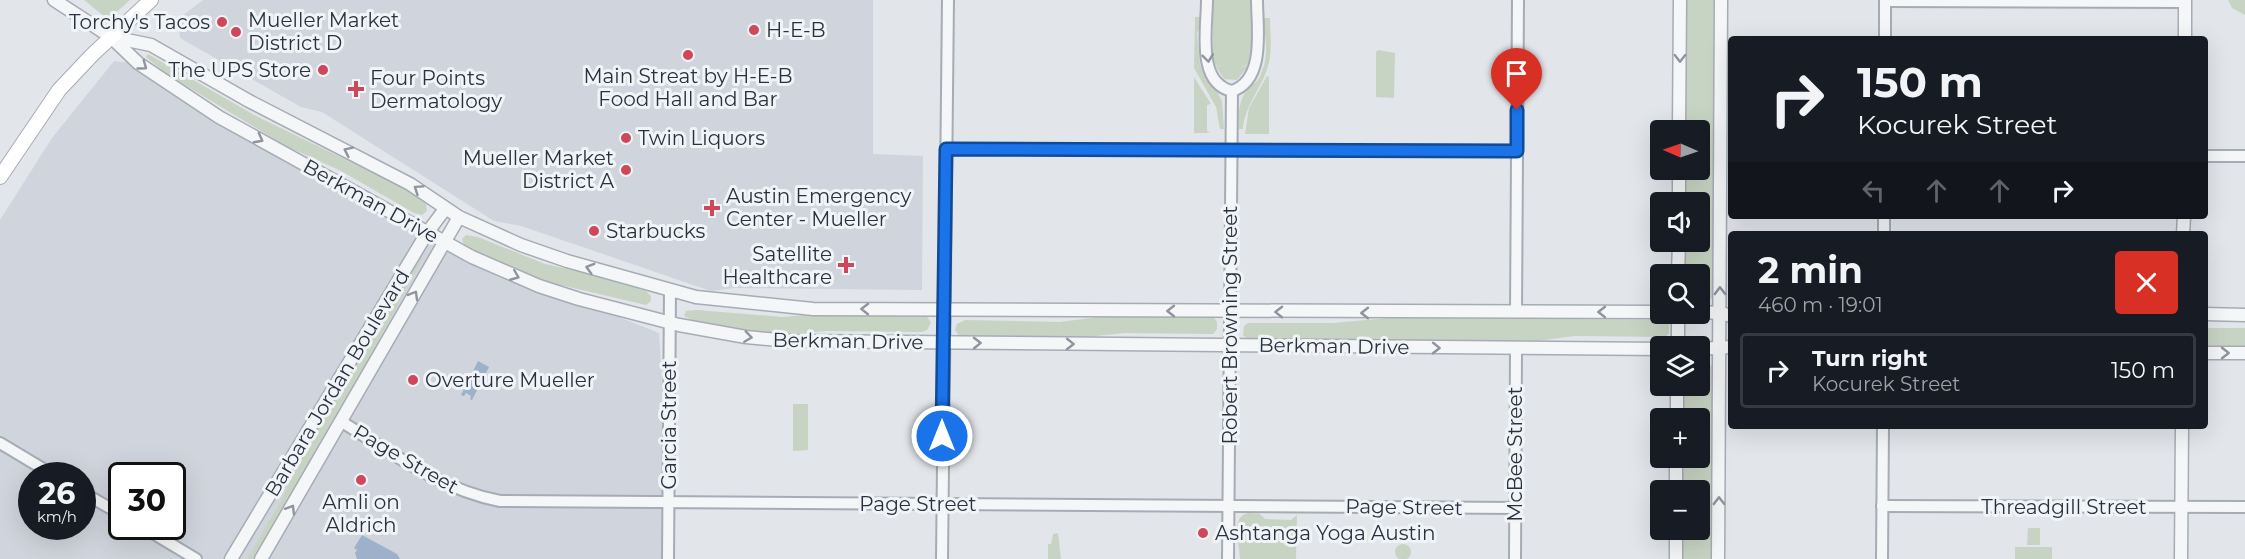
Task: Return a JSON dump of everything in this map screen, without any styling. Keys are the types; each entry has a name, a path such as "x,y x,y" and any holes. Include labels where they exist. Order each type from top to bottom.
{"main road":[{"path":"0,177 59,90 151,0"}],"street":[{"name":"Berkman Drive","path":"54,0 111,37 138,63 219,117 427,233 539,286 669,323 767,339 942,344 1650,349"},
{"path":"942,559 942,344 948,0"},
{"path":"1207,0 1207,56 1210,71 1217,84 1223,89 1232,91 1247,82 1255,64 1257,0"},
{"path":"1516,312 1518,0"},
{"path":"1679,120 1680,0"},
{"path":"1718,559 1726,348 1721,0"},
{"path":"1885,36 1885,0 2185,1 2185,36"},
{"name":"Berkman Drive","path":"111,37 151,45 249,101 410,184 459,217 567,261 696,297 786,308 1230,312 1650,312"},
{"name":"Robert Browning Street","path":"1228,559 1232,91"},
{"path":"946,149 1517,151"},
{"path":"2208,156 2245,156"},
{"name":"Barbara Jordan Boulevard","path":"231,559 427,233 445,209"},
{"name":"Barbara Jordan Boulevard","path":"261,559 459,217"},
{"name":"Garcia Street","path":"668,559 670,291"},
{"path":"1710,313 1726,314"},
{"path":"2208,315 2245,315"},
{"path":"1710,349 1726,348"},
{"name":"McBee Street","path":"1515,559 1516,349"},
{"path":"2208,353 2245,353"},
{"name":"Page Street","path":"342,422 446,485 500,501 1515,508"},
{"path":"1882,559 1883,429"},
{"path":"2181,559 2182,429"},
{"path":"0,442 32,462"},
{"name":"Threadgill Street","path":"1882,506 2245,507"},
{"path":"164,540 196,559"},
{"path":"1676,540 1676,559"}],"shaded area":[{"path":"203,0 873,0 873,154 923,156 922,290 735,288 711,291 521,226 494,221 322,112 301,107 180,38 178,19"},
{"path":"114,61 137,64 501,270 659,333 669,502 668,559 0,559 0,220 52,138"}],"green space":[{"path":"84,0 130,0 111,17 104,16"},
{"path":"1213,0 1252,0 1251,55 1249,64 1239,68 1249,65 1237,80 1224,79 1215,65 1222,67 1214,64"},
{"path":"1685,0 1716,0 1714,298 1710,299 1710,264 1684,264 1684,252 1710,252 1710,192 1684,192 1684,180 1710,180 1710,120 1685,120"},
{"path":"2228,0 2245,0 2245,15 2232,8"},
{"path":"1195,17 1203,17 1197,34 1200,64 1206,80 1215,88 1222,101 1224,129 1220,129 1216,107 1194,68"},
{"path":"1262,18 1270,18 1269,63 1244,120 1243,129 1239,129 1242,98 1259,79 1264,66 1266,45"},
{"path":"1378,50 1395,53 1394,98 1376,97 1376,52"},
{"path":"148,54 256,116 406,189 426,204 427,211 422,215 414,213 341,171 286,146 165,73 146,57"},
{"path":"1267,76 1269,77 1269,134 1245,134 1249,108"},
{"path":"1194,77 1211,104 1207,105 1207,131 1210,133 1194,133"},
{"path":"466,235 478,237 545,264 646,291 651,296 651,301 646,305 539,280 481,256 464,245 462,239"},
{"path":"423,258 342,408 252,559 247,559 281,501 305,450 420,259"},
{"path":"686,311 782,317 818,314 926,315 931,323 927,330 922,332 826,331 786,335 724,329 699,323 684,316"},
{"path":"1106,316 1213,316 1217,322 1217,329 1213,334 1124,333 1078,338 961,338 955,330 957,324 965,320 1060,322"},
{"path":"1399,317 1650,320 1650,324 1669,324 1669,333 1666,336 1650,337 1575,336 1529,342 1248,340 1243,335 1244,326 1248,323 1333,323"},
{"path":"2208,328 2245,328 2245,346 2208,346"},
{"path":"1710,364 1713,368 1713,559 1682,559 1682,540 1710,540 1710,480 1683,480 1683,468 1710,468 1710,408 1683,408 1683,396 1710,396"},
{"path":"793,404 808,404 808,450 793,451"},
{"path":"1260,514 1265,519 1291,520 1297,515 1296,559 1240,559 1237,525 1243,515"},
{"path":"2028,528 2040,528 2040,545 2027,545"},
{"path":"1058,533 1061,559 1048,559 1048,544 1051,544 1053,534"},
{"path":"1403,544 1411,552 1403,560 1395,552"},
{"path":"2015,547 2052,547 2052,559 2015,559"}],"water":[{"path":"478,361 489,367 472,400 471,396 466,393 464,396 461,395"},
{"path":"362,535 397,554 400,559 357,559 355,553 357,550 354,548"}],"place":[{"name":"Torchy's Tacos","path":"222,22"},
{"name":"H-E-B","path":"754,30"},
{"name":"Mueller Market District D","path":"236,32"},
{"name":"Main Streat by H-E-B Food Hall and Bar","path":"688,55"},
{"name":"The UPS Store","path":"323,70"},
{"name":"Four Points Dermatology","path":"356,89"},
{"name":"Twin Liquors","path":"626,138"},
{"name":"Mueller Market District A","path":"626,170"},
{"name":"Austin Emergency Center - Mueller","path":"712,208"},
{"name":"Starbucks","path":"594,231"},
{"name":"Satellite Healthcare","path":"846,265"},
{"name":"Overture Mueller","path":"413,380"},
{"name":"Amli on Aldrich","path":"361,480"},
{"name":"Ashtanga Yoga Austin","path":"1203,533"}],"route":[{"path":"942,436 946,149 1517,151 1517,110"}]}
